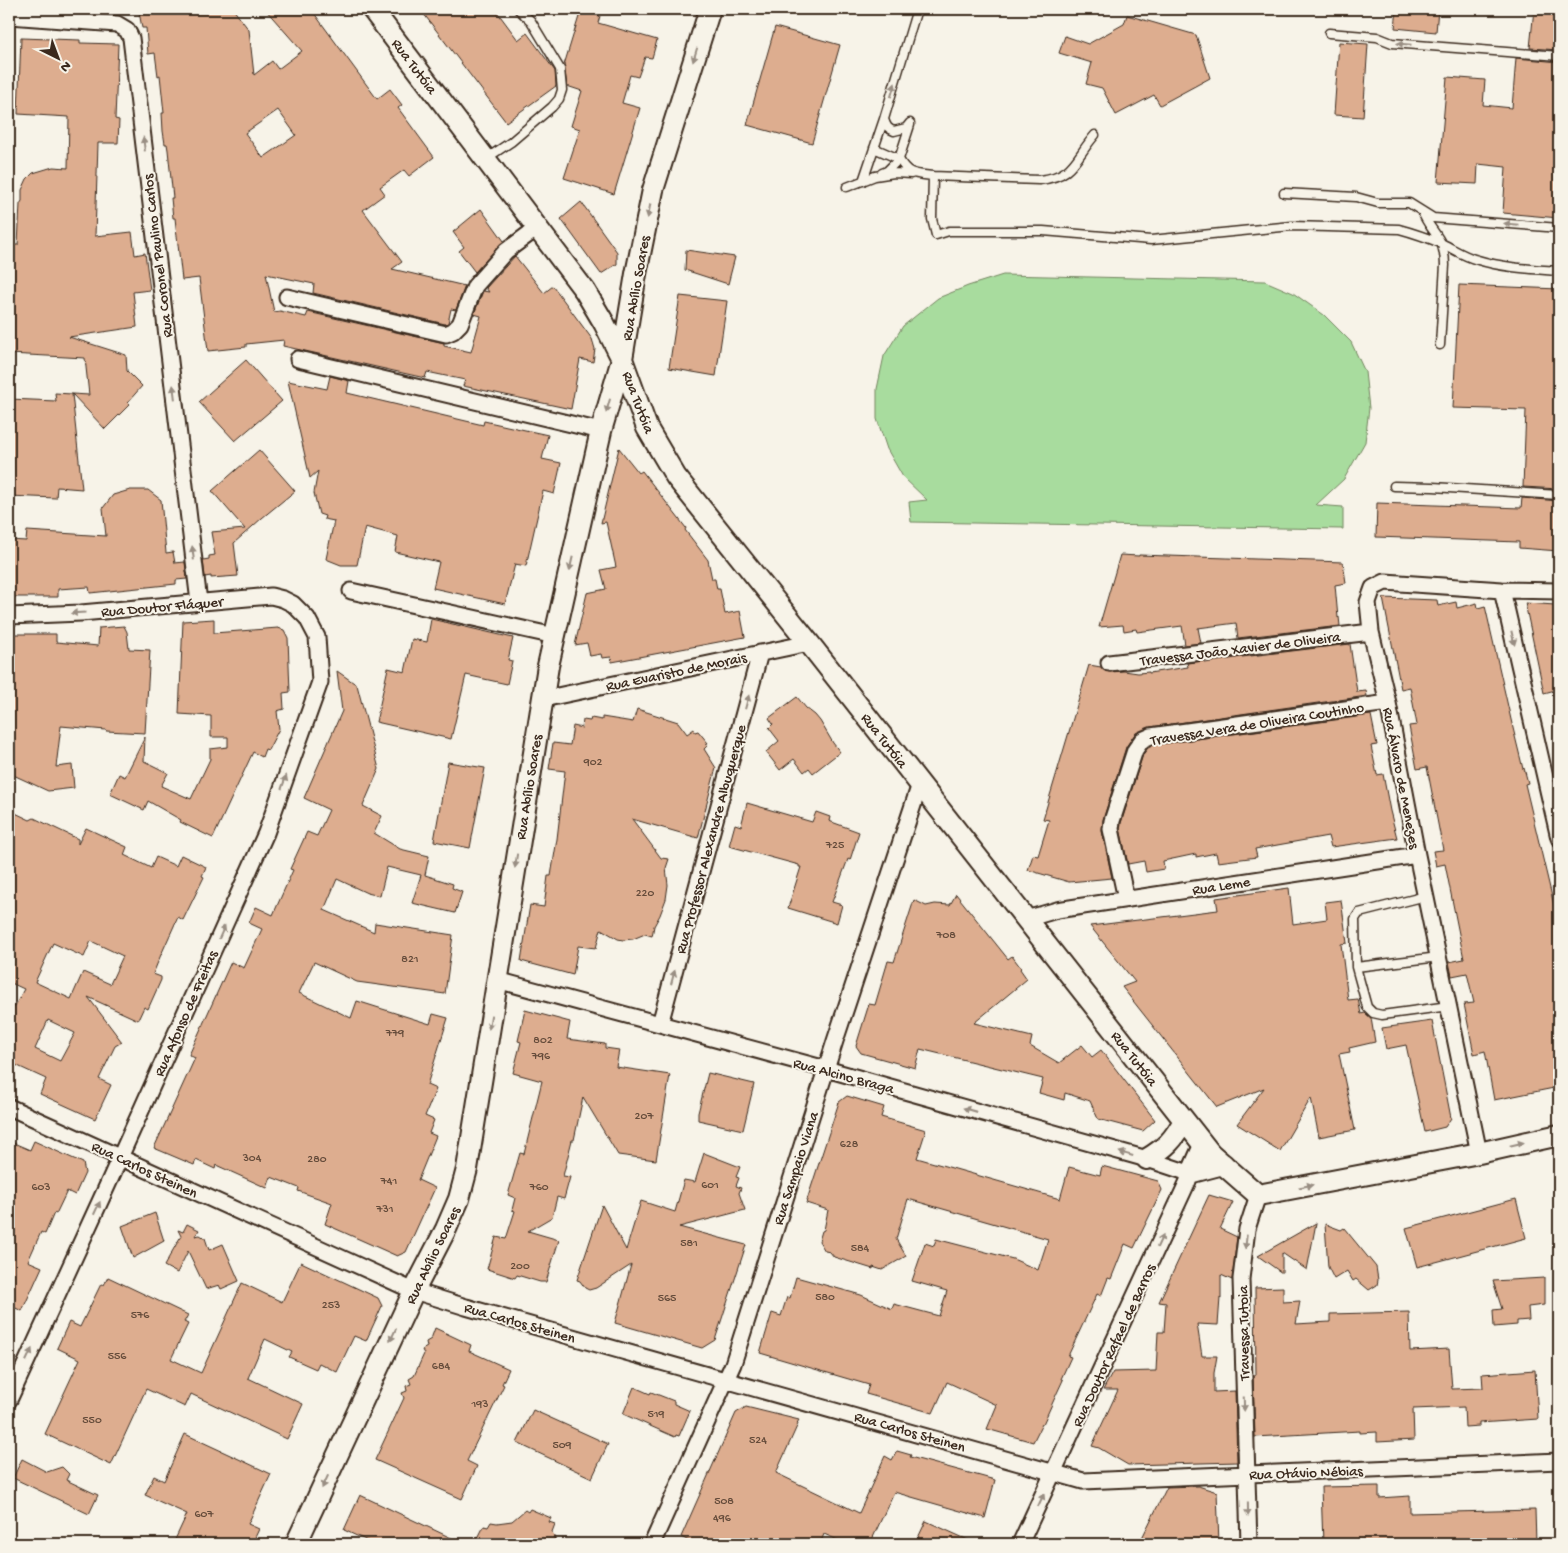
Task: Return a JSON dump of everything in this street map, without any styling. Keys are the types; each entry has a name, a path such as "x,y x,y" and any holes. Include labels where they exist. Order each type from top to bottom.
{"street":[{"name":"Rua Tutóia","path":"372,9 585,291 622,359 647,428 676,477 809,643 1202,1144 1258,1195"},
{"name":"Rua Abílio Soares","path":"296,1544 459,1199 467,1169 543,699 555,636 601,431 622,359 636,274 653,190 710,9"},
{"name":"Rua Coronel Paulino Carlos","path":"9,16 117,24 127,30 131,38 199,602"},
{"path":"287,297 446,334 453,331 460,324 475,286 506,251 537,228"},
{"path":"298,359 601,431"},
{"name":"Rua Álvaro de Menezes","path":"1478,1153 1388,703 1371,632 1368,602 1373,588 1385,582 1502,590 1559,591"},
{"path":"1502,590 1559,838"},
{"path":"351,591 555,636"},
{"name":"Rua Doutor Fláquer","path":"9,616 81,613 270,596 293,604 307,618"},
{"name":"Rua Afonso de Freitas","path":"9,1400 266,833 320,682 317,637 307,618"},
{"name":"Travessa João Xavier de Oliveira","path":"1109,663 1371,632"},
{"name":"Rua Evaristo de Morais","path":"543,699 809,643"},
{"name":"Rua Professor Alexandre Albuquerque","path":"660,1024 760,653"},
{"name":"Travessa Vera de Oliveira Coutinho","path":"1126,899 1111,829 1135,750 1142,740 1151,736 1388,703"},
{"name":"Rua Sampaio Viana","path":"652,1544 733,1364 826,1069 920,784"},
{"name":"Rua Leme","path":"1026,919 1057,910 1417,855"},
{"name":"Rua Alcino Braga","path":"497,980 826,1069 1147,1159 1189,1173"},
{"name":"Rua Carlos Steinen","path":"9,1107 414,1291 1054,1472"},
{"path":"1147,1159 1170,1142 1177,1134 1184,1120"},
{"path":"1258,1195 1478,1153 1559,1135"},
{"name":"Rua Doutor Rafael de Barros","path":"1020,1544 1188,1181 1189,1173 1202,1144"},
{"path":"1189,1173 1223,1164"},
{"name":"Travessa Tutoia","path":"1249,1544 1241,1279 1247,1229 1258,1195"},
{"name":"Rua Otávio Nébias","path":"1054,1472 1083,1481 1559,1461"}],"lane":[{"path":"486,159 511,142 552,107 559,99 562,90 560,69 531,21 518,9"},
{"path":"863,181 884,120 917,9"},
{"path":"1329,33 1377,37 1392,43 1559,56"},
{"path":"847,186 887,171 900,159 910,123 906,128 894,131 889,129 884,120"},
{"path":"875,176 894,173 1051,179 1063,174 1074,166 1095,135"},
{"path":"874,148 900,159 903,167 911,174"},
{"path":"934,176 932,219 936,234 949,231 1043,231 1151,240 1292,226 1398,229 1416,233 1479,261 1521,268 1559,271"},
{"path":"1284,193 1356,197 1378,202 1409,203 1433,218 1559,228"},
{"path":"1422,211 1424,219 1442,244 1445,265 1440,345"},
{"path":"1394,486 1559,496"},
{"path":"1426,896 1359,913 1355,919 1356,967 1367,1007 1373,1013 1382,1015 1449,1006"},
{"path":"1356,967 1439,957"}],"green space":[{"path":"1003,275 1265,281 1293,293 1324,315 1351,342 1365,372 1369,408 1365,442 1344,479 1316,505 1343,507 1343,529 911,522 909,502 927,500 903,477 887,449 877,419 877,389 884,356 903,326 938,298"}],"building":[{"path":"172,9 233,9 249,30 254,75 272,61 278,69 302,51 265,9 311,9 377,99 390,89 402,105 398,108 434,157 409,176 404,170 380,187 385,194 363,210 402,262 392,269 465,286 456,310 451,309 448,323 445,324 313,293 314,284 266,274 274,312 280,311 306,317 308,312 444,343 444,346 471,352 481,316 474,314 483,291 489,292 486,288 515,256 544,293 553,286 592,339 595,349 593,362 580,359 571,409 463,386 465,380 427,372 425,378 283,346 284,340 208,351 199,278 182,280 175,218 173,218 168,150 163,131 162,113 164,113 160,75 158,76 155,53 148,54 146,28 142,28 139,12","holes":["278,110 296,135 263,158 245,133"]},
{"path":"420,9 495,9 518,40 527,33 555,71 556,86 506,122"},
{"path":"1397,9 1438,9 1436,32 1395,28"},
{"path":"1534,9 1559,9 1559,50 1530,48"},
{"path":"581,10 600,16 598,23 657,40 652,58 645,57 638,77 630,75 622,103 640,108 614,194 564,178 580,129 571,126 582,91 567,86 564,65"},
{"path":"1127,15 1196,35 1210,78 1160,105 1154,95 1116,115 1102,88 1086,84 1092,63 1059,53 1065,36 1088,44 1124,24"},
{"path":"775,27 840,45 812,143 747,125"},
{"path":"21,38 80,40 80,43 118,44 115,119 119,120 118,143 98,143 95,236 132,232 135,255 145,253 150,290 133,292 137,327 69,337 126,355 127,371 142,386 128,402 130,404 105,429 72,394 89,395 85,358 9,354 9,297 11,297 14,245 18,245 22,190 27,179 33,173 53,167 68,168 69,117 18,114"},
{"path":"1339,42 1368,44 1363,117 1334,115"},
{"path":"1516,58 1559,62 1559,218 1503,213 1506,167 1478,164 1477,184 1438,182 1447,77 1485,80 1483,105 1512,108"},
{"path":"581,202 617,252 617,264 601,274 561,219"},
{"path":"481,209 504,241 475,272 459,251 464,247 453,232"},
{"path":"686,250 735,257 728,284 685,270"},
{"path":"1459,285 1559,289 1559,489 1523,487 1526,410 1453,408"},
{"path":"680,296 727,301 716,376 669,368"},
{"path":"246,360 282,401 235,441 199,402"},
{"path":"330,376 349,381 347,393 483,425 484,421 548,435 542,459 561,463 554,494 543,491 526,566 515,564 505,604 433,588 439,562 395,552 398,536 365,527 357,565 341,565 326,559 334,521 324,519 325,516 319,514 314,493 318,471 310,478 288,381 327,389"},
{"path":"55,393 72,394 82,489 57,487 56,498 9,496 9,399 56,401"},
{"path":"619,448 639,473 642,471 708,560 712,579 715,579 717,589 720,589 725,614 740,611 745,637 612,662 611,657 602,658 601,654 590,656 587,643 575,645 587,593 606,589 601,570 616,567 606,522 601,523"},
{"path":"259,450 295,491 234,543 238,576 205,577 203,560 215,555 211,532 245,529 212,491"},
{"path":"130,490 148,490 161,500 166,553 173,552 175,563 185,562 187,579 176,580 176,584 90,593 89,587 58,589 58,597 9,597 9,540 26,541 27,531 106,536 103,508 113,495"},
{"path":"1522,498 1559,501 1559,551 1519,548 1519,542 1376,537 1377,503 1521,508"},
{"path":"1120,555 1343,562 1346,583 1335,585 1340,626 1238,638 1236,623 1198,628 1201,643 1185,645 1182,626 1137,632 1136,629 1124,631 1123,625 1099,627"},
{"path":"1383,598 1437,600 1438,606 1456,602 1457,608 1477,603 1478,608 1485,606 1512,724 1528,783 1525,784 1559,926 1559,1087 1494,1100 1485,1051 1474,1054 1464,1004 1474,1003 1467,973 1452,976 1449,962 1464,959 1445,864 1436,866 1433,851 1443,850 1427,767 1417,769 1409,726 1417,725 1410,687 1401,689"},
{"path":"1525,603 1555,605 1559,624 1559,689 1544,693"},
{"path":"214,619 214,633 278,628 284,630 288,638 290,692 283,693 284,709 277,711 279,729 268,750 265,749 262,757 253,752 213,838 180,822 181,820 148,801 144,810 110,794 119,774 125,777 145,737 144,761 168,773 161,786 191,799 210,759 210,749 228,747 228,737 211,737 211,716 179,714 183,621"},
{"path":"431,619 513,638 508,660 512,661 507,684 466,675 451,739 376,722 388,668 405,672 412,639 427,642"},
{"path":"124,626 127,632 129,649 150,650 145,733 61,726 56,767 72,765 74,788 48,791 9,773 9,634 56,634 56,642 98,646 99,628"},
{"path":"1350,644 1357,692 1366,691 1367,696 1150,727 1135,734 1126,747 1103,820 1102,831 1112,878 1069,882 1028,870 1033,855 1038,856 1049,820 1043,819 1089,665 1101,667 1105,671 1110,672 1149,673 1188,667 1187,663 1205,661 1205,663"},
{"path":"337,671 357,685 379,769 363,806 382,816 374,833 400,849 429,856 425,875 453,884 452,888 462,892 455,913 412,903 421,875 387,867 380,896 367,893 337,879 324,910 374,932 375,923 453,935 445,994 357,982 314,962 299,993 351,1018 357,1001 430,1024 433,1014 448,1018 427,1085 436,1089 425,1116 434,1120 429,1133 436,1136 418,1180 435,1188 406,1252 397,1256 325,1224 332,1203 298,1191 299,1188 271,1177 267,1188 216,1165 215,1169 196,1160 194,1165 154,1148 195,1058 189,1055 231,962 244,968 262,929 249,923 256,907 273,915 293,870 290,869 307,832 317,836 329,810 304,798 342,711"},
{"path":"797,697 820,721 840,752 813,773 809,768 804,772 794,759 780,770 766,752 779,741 769,728 773,724 769,718"},
{"path":"637,709 678,722 687,734 694,729 708,743 704,749 716,768 698,838 632,819 661,858 669,859 666,868 668,885 666,899 654,926 652,936 645,934 633,939 623,940 601,929 596,948 578,946 573,975 521,961 530,905 544,907 548,876 551,876 557,839 565,771 549,769 553,743 570,745 573,726 582,728 583,720 590,721 591,718 602,720 602,717 633,722"},
{"path":"1371,715 1377,745 1371,746 1377,775 1383,774 1397,838 1331,847 1328,836 1255,849 1257,857 1218,862 1216,853 1196,857 1196,854 1163,861 1164,869 1146,872 1144,861 1128,864 1120,829 1121,823 1143,754 1148,748 1154,745"},
{"path":"448,762 485,768 470,848 434,841"},
{"path":"747,803 812,822 816,812 830,817 829,821 859,832 850,860 848,859 832,902 842,905 837,923 788,908 801,867 799,865 729,846 735,824 741,826"},
{"path":"9,810 30,820 34,818 78,839 78,844 86,828 127,847 124,855 151,868 156,857 176,866 181,855 206,867 202,876 204,877 183,920 178,917 153,974 161,977 161,980 148,1009 144,1007 138,1020 88,997 122,1042 115,1046 99,1079 111,1085 95,1119 40,1094 46,1079 9,1062 9,1017 24,989 9,982","holes":["91,941 123,956 110,984 83,972 71,999 35,982 53,943 84,957","48,1020 75,1033 60,1061 35,1049"]},
{"path":"1289,888 1293,924 1327,919 1325,902 1341,900 1347,943 1341,944 1348,1000 1358,999 1361,1014 1365,1013 1371,1018 1375,1042 1349,1048 1350,1052 1339,1054 1355,1130 1319,1137 1311,1098 1280,1151 1237,1124 1264,1088 1217,1107 1122,987 1135,982 1090,926 1218,910 1216,898"},
{"path":"956,894 1008,959 1012,956 1027,979 974,1023 1032,1037 1030,1046 1059,1063 1082,1045 1092,1057 1101,1050 1155,1120 1143,1131 1098,1119 1090,1101 1065,1093 1064,1100 1039,1093 1043,1079 920,1049 915,1068 861,1053 856,1046 869,1004 875,1005 888,961 894,962 914,900 926,906 935,904 950,905"},
{"path":"525,1010 570,1022 567,1039 605,1044 605,1048 619,1050 616,1067 670,1075 656,1160 618,1155 583,1097 574,1140 572,1140 563,1176 570,1177 564,1199 557,1197 552,1217 528,1231 559,1240 546,1282 517,1275 515,1278 487,1269 496,1237 506,1239 515,1211 512,1210 515,1198 508,1195 520,1153 524,1154 542,1081 513,1073 521,1042 518,1041"},
{"path":"1432,1021 1451,1118 1445,1127 1425,1132 1406,1045 1386,1049 1382,1028"},
{"path":"708,1073 754,1084 743,1130 698,1120"},
{"path":"847,1096 884,1107 881,1117 926,1130 917,1158 1060,1199 1069,1167 1100,1175 1102,1166 1158,1181 1162,1190 1134,1248 1125,1244 1111,1279 1108,1278 1101,1296 1097,1294 1068,1356 1071,1357 1061,1379 1063,1380 1033,1442 987,1429 997,1405 947,1382 933,1413 866,1394 869,1385 760,1353 772,1313 781,1316 787,1297 790,1298 796,1277 861,1295 892,1309 894,1304 939,1316 947,1291 912,1281 925,1243 934,1246 936,1239 1013,1259 1038,1270 1048,1239 908,1199 896,1239 906,1256 882,1270 834,1257 830,1252 825,1251 819,1241 824,1230 828,1210 806,1203 839,1102"},
{"path":"9,1141 30,1150 34,1141 83,1163 85,1173 75,1195 67,1191 56,1214 54,1213 45,1234 41,1232 28,1261 42,1267 22,1311 9,1305"},
{"path":"704,1153 740,1167 736,1177 739,1178 736,1186 741,1188 739,1193 745,1210 679,1227 746,1245 715,1340 702,1348 615,1323 631,1265 596,1288 589,1290 577,1280 602,1205 626,1250 641,1201 675,1212 684,1180 695,1182"},
{"path":"1209,1195 1233,1202 1220,1229 1237,1237 1232,1280 1221,1275 1218,1325 1197,1324 1202,1356 1217,1356 1214,1373 1214,1392 1235,1391 1237,1462 1128,1465 1092,1446 1118,1390 1103,1390 1113,1372 1156,1371 1158,1332 1164,1332 1166,1303 1159,1302"},
{"path":"1516,1199 1526,1238 1417,1267 1406,1228"},
{"path":"155,1213 164,1241 133,1258 122,1226"},
{"path":"1316,1223 1307,1270 1282,1253 1282,1273 1258,1256"},
{"path":"187,1224 199,1230 195,1236 200,1235 205,1238 209,1250 223,1244 239,1281 221,1289 219,1285 206,1289 188,1251 177,1273 164,1266 181,1236 178,1230 183,1232"},
{"path":"1325,1224 1341,1230 1344,1228 1376,1267 1377,1285 1369,1290 1356,1279 1353,1281 1347,1271 1334,1279 1328,1267"},
{"path":"301,1262 378,1298 382,1306 366,1341 354,1336 337,1372 319,1363 316,1369 289,1357 292,1352 265,1339 248,1378 303,1404 287,1439 191,1394 185,1407 146,1389 111,1465 45,1434 80,1359 57,1348 69,1322 80,1327 101,1284 104,1285 108,1277 188,1315 184,1322 188,1324 171,1359 201,1373 242,1283 282,1302"},
{"path":"1544,1278 1544,1305 1528,1307 1529,1320 1517,1321 1517,1325 1494,1327 1493,1310 1502,1309 1493,1281"},
{"path":"1283,1287 1283,1302 1300,1301 1296,1324 1330,1322 1330,1314 1409,1312 1410,1351 1449,1349 1452,1389 1483,1388 1482,1374 1535,1370 1538,1419 1479,1423 1479,1426 1465,1427 1464,1407 1413,1409 1414,1440 1377,1442 1377,1432 1360,1433 1360,1431 1255,1437 1253,1375 1256,1375 1255,1288"},
{"path":"435,1328 471,1345 469,1351 509,1369 502,1384 504,1385 467,1461 477,1466 462,1499 375,1460 404,1398 402,1393 407,1391 406,1386 411,1384 409,1379 414,1376 424,1354 422,1350 427,1347 426,1342 431,1339"},
{"path":"634,1387 674,1401 674,1404 690,1411 679,1436 676,1435 675,1437 623,1414"},
{"path":"746,1407 799,1420 776,1473 859,1513 885,1456 892,1460 897,1451 911,1455 910,1457 995,1480 985,1518 894,1492 870,1544 847,1544 824,1534 820,1544 695,1544 681,1537 736,1413"},
{"path":"533,1410 608,1444 592,1478 517,1443"},
{"path":"185,1434 271,1474 248,1524 259,1529 252,1544 173,1544 187,1514 145,1495 154,1476 164,1481"},
{"path":"22,1459 47,1472 62,1467 69,1474 66,1480 98,1495 89,1514 13,1478"},
{"path":"1198,1486 1217,1492 1219,1544 1139,1544 1167,1487"},
{"path":"1379,1486 1379,1498 1410,1496 1410,1513 1535,1510 1536,1543 1323,1544 1321,1487"},
{"path":"360,1495 464,1544 374,1544 344,1530"},
{"path":"530,1509 551,1518 549,1522 555,1524 552,1532 557,1544 475,1544 484,1526 488,1527 491,1522 512,1521 525,1510 528,1512"},
{"path":"926,1521 977,1544 915,1544"}]}
